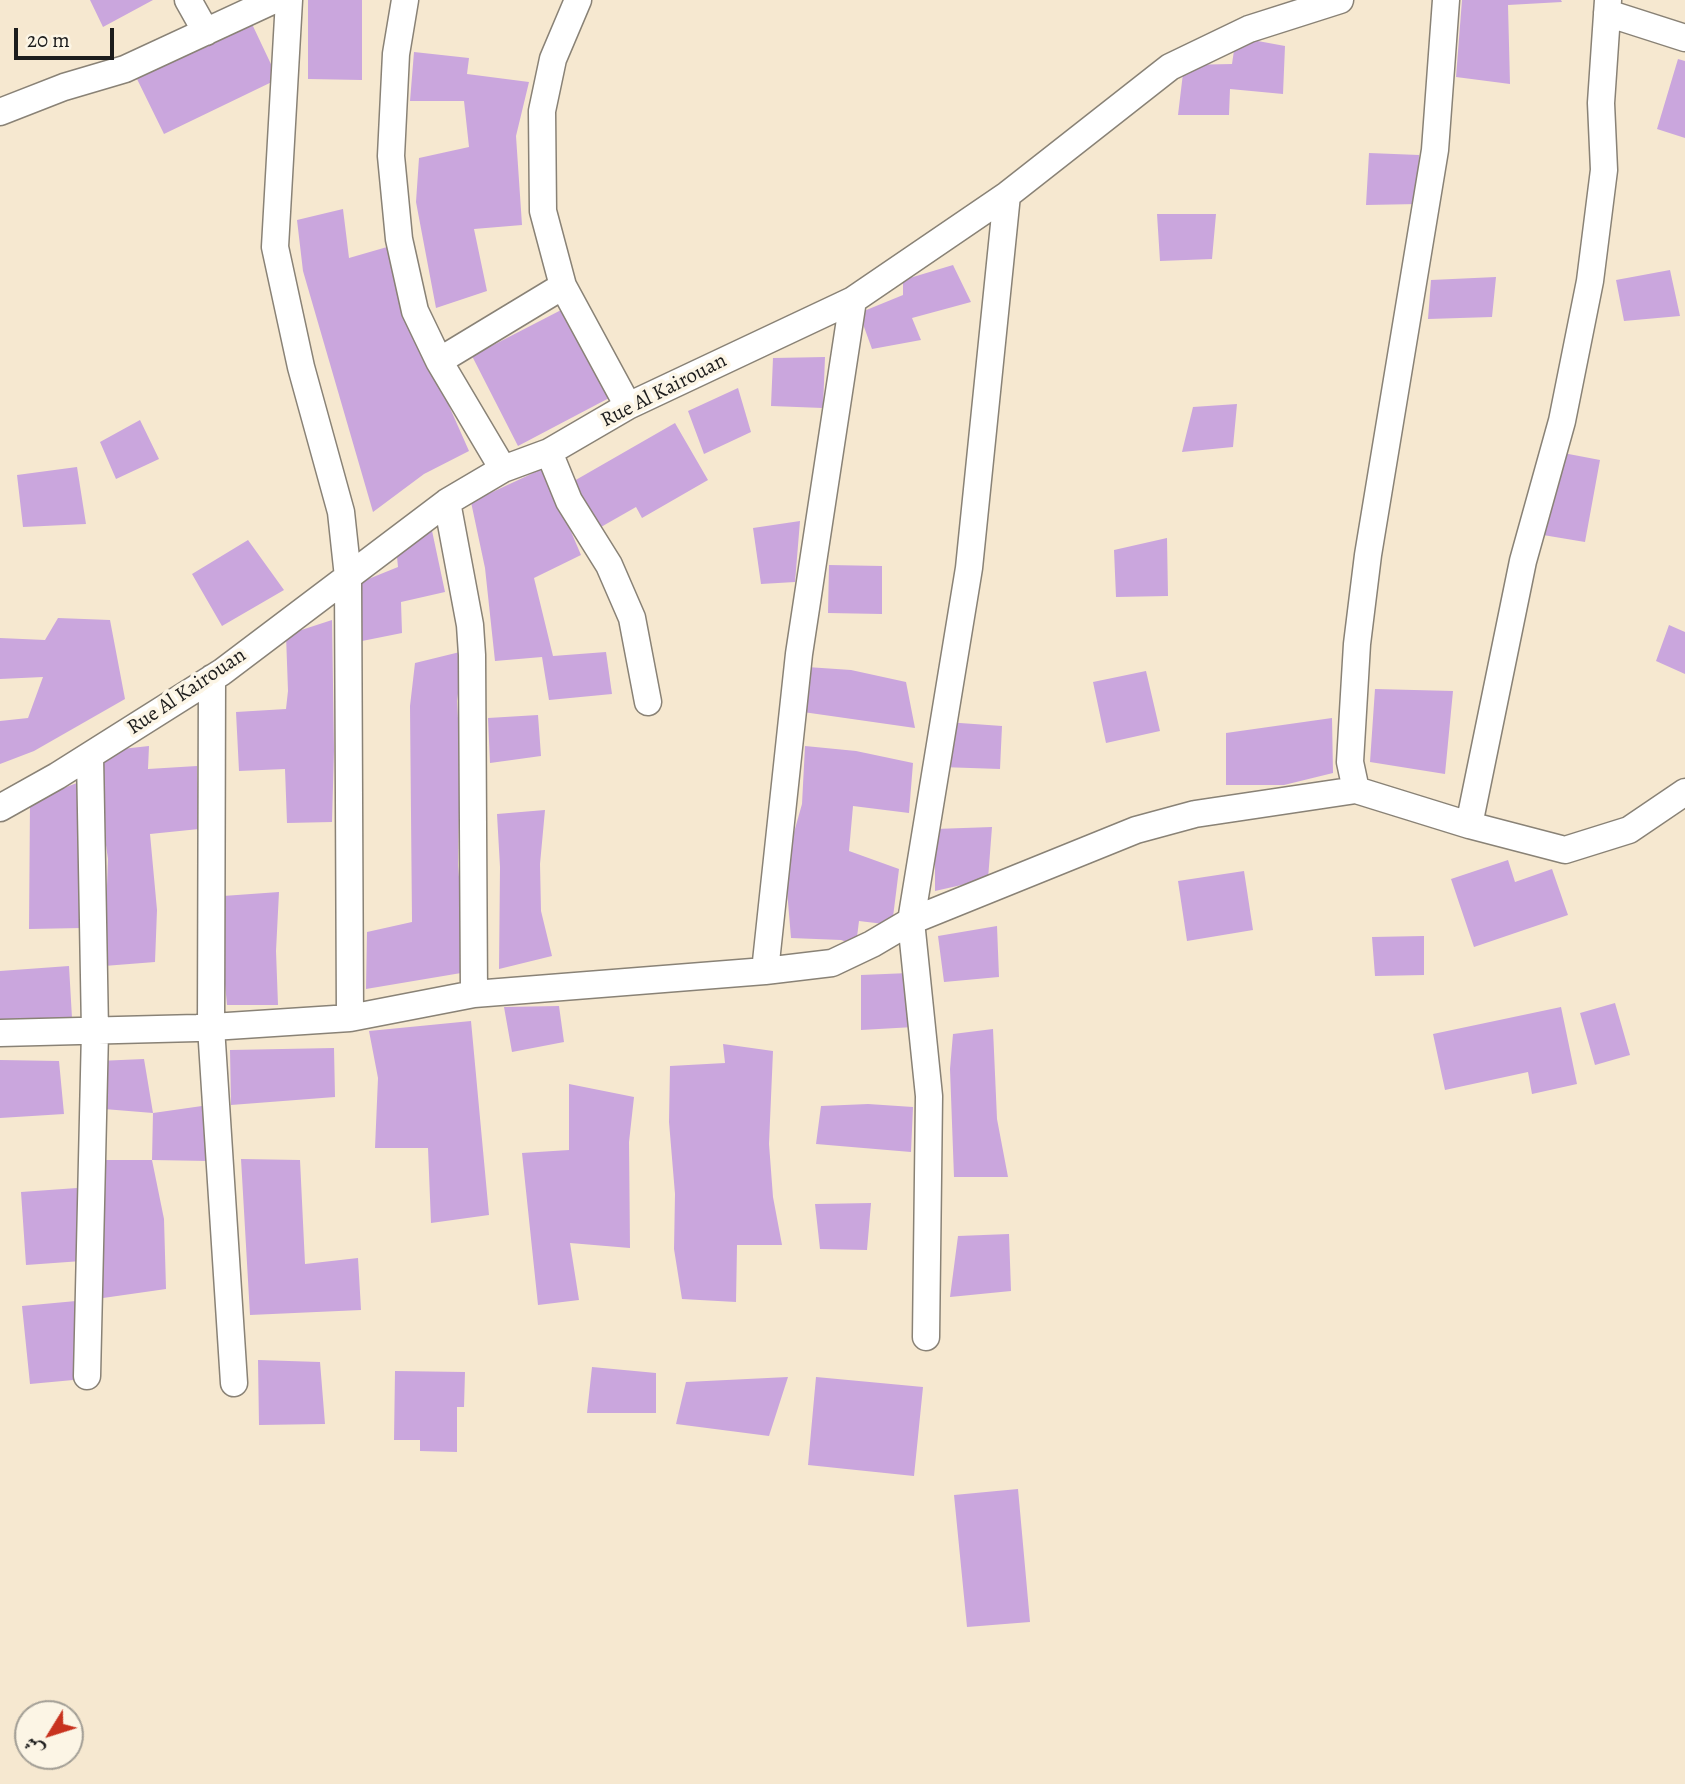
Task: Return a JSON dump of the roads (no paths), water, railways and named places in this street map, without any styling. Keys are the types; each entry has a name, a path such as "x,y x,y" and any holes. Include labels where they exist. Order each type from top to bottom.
{"street":[{"path":"188,0 206,32"},
{"path":"0,112 64,87 125,69 274,0"},
{"path":"289,0 275,247 301,366 341,512 348,577 351,1018"},
{"path":"405,0 396,54 391,156 399,239 415,312 439,361 503,469"},
{"path":"578,0 553,59 542,111 543,211 562,286 628,405"},
{"name":"Rue Al Kairouan","path":"0,808 90,756 212,678 447,502 503,469 548,452 628,405 853,300 1006,195 1170,67 1249,29 1340,0"},
{"path":"1356,790 1350,762 1357,644 1368,555 1435,150 1446,0"},
{"path":"1468,825 1523,561 1562,421 1590,281 1604,170 1601,103 1607,7 1685,38"},
{"path":"926,1337 929,1096 911,921 968,568 1006,195"},
{"path":"439,361 562,286"},
{"path":"765,971 799,654 853,300"},
{"path":"548,452 569,502 609,565 632,618 648,702"},
{"path":"447,502 472,655 474,994"},
{"path":"212,678 211,1027 234,1383"},
{"path":"87,1376 95,1031 90,756"},
{"path":"0,1033 211,1027 351,1018 474,994 765,971 832,963 911,921 1136,830 1195,814 1356,790 1468,825 1565,850 1629,830 1685,792"}]}
